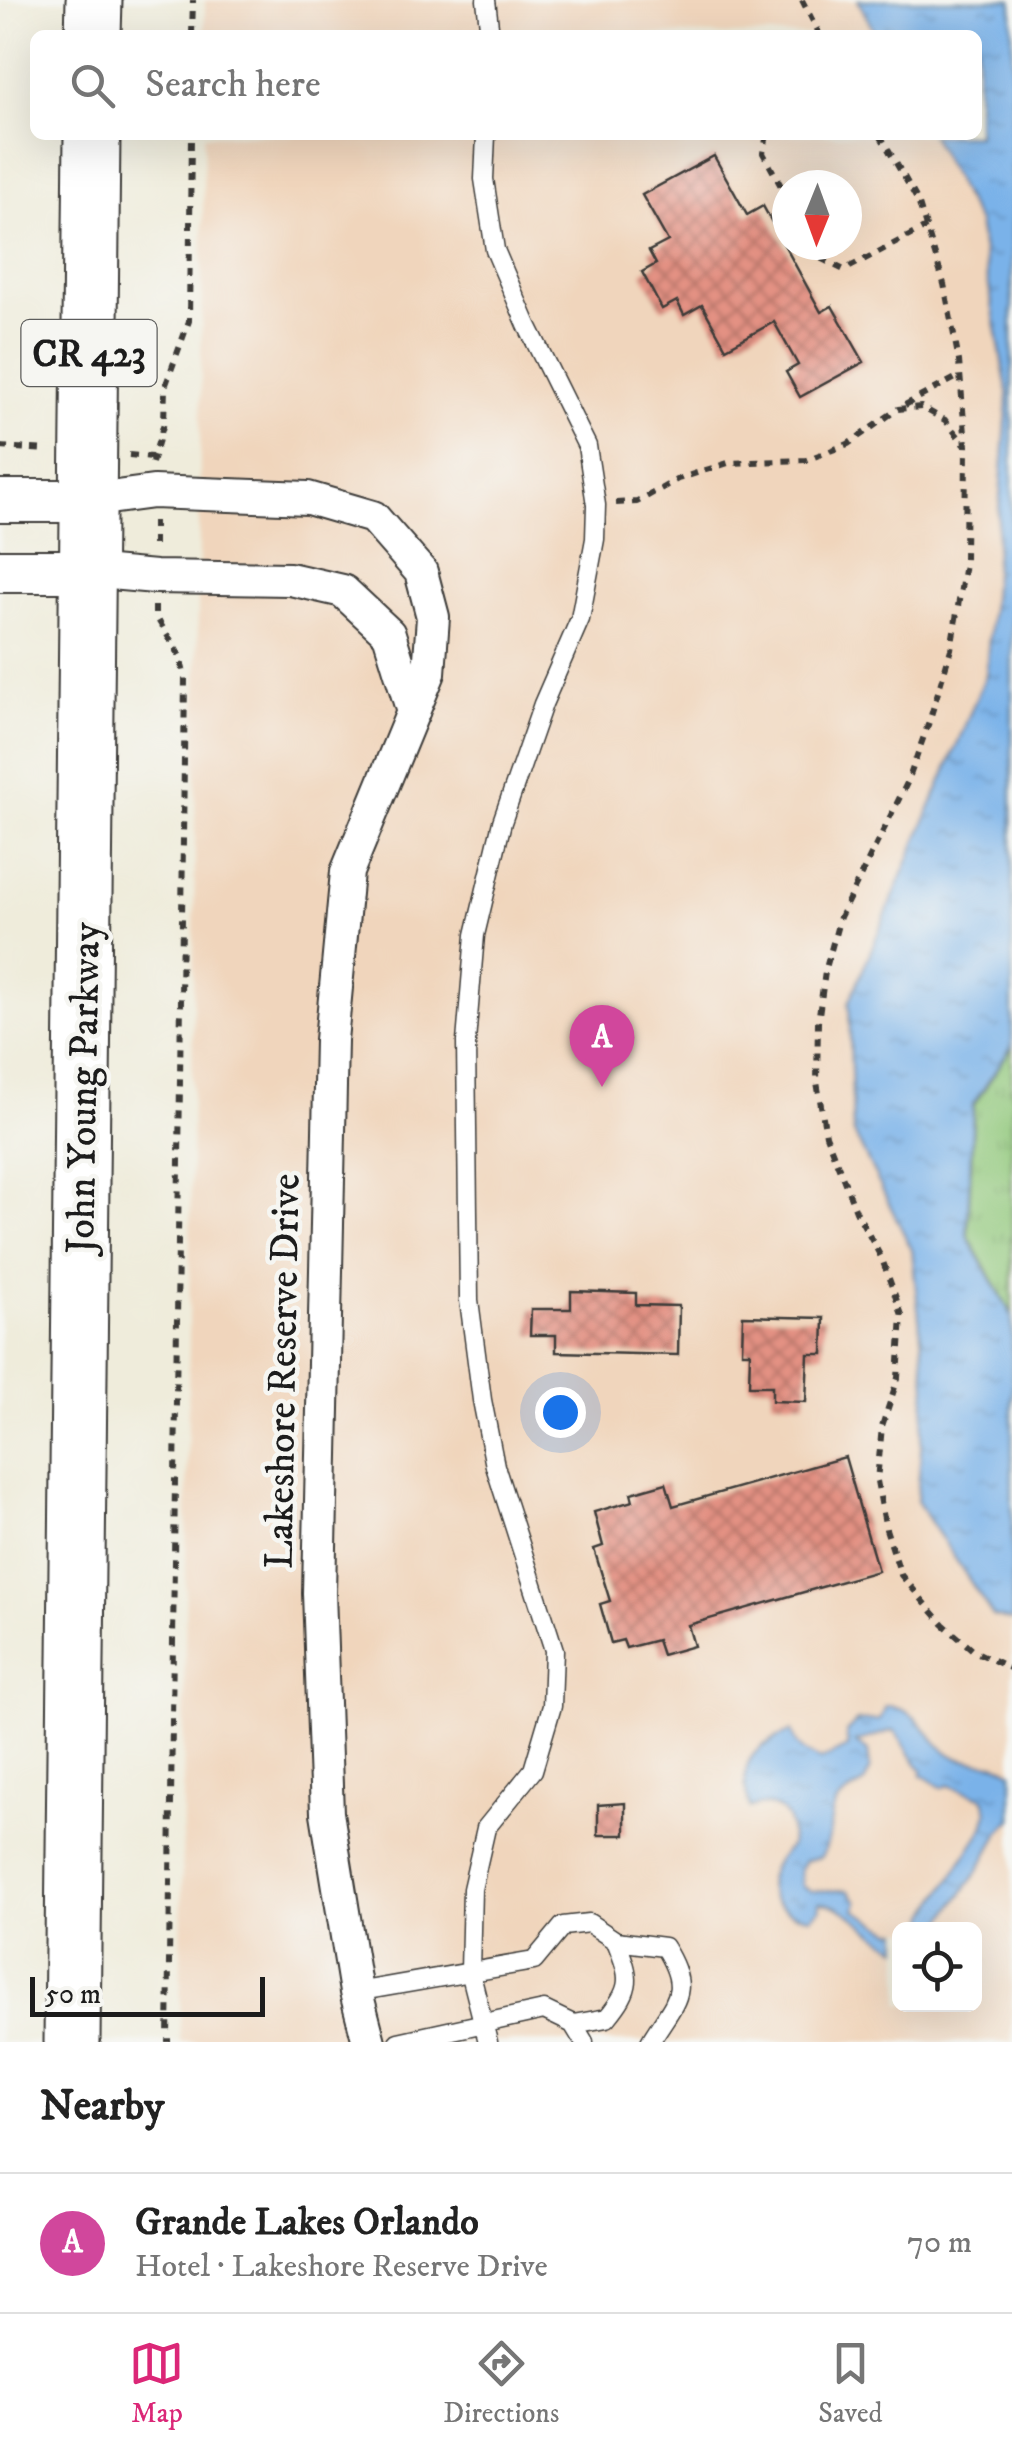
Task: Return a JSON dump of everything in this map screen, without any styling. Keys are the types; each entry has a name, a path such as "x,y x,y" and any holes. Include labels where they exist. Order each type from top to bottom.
{"highway":[{"path":"94,0 94,30"},
{"name":"John Young Parkway","path":"72,2042 92,140"}],"street":[{"name":"Lakeshore Reserve Drive","path":"87,502 153,492 308,498 372,517 420,572 433,617 430,673 347,872 331,1040 319,1594 327,1812 356,1992 369,2042"},
{"path":"0,501 87,502"},
{"path":"0,571 290,579 343,590 390,634 414,712"}],"lane":[{"path":"486,0 489,30"},
{"path":"486,140 484,178 496,250 527,325 587,446 596,505 595,539 580,619 544,704 502,822 475,934 466,1042 469,1300 482,1400 496,1466 554,1650 552,1706 533,1770 486,1828 472,1889 470,1971 486,2034"},
{"path":"356,1992 534,1961 563,1926 589,1923 616,1941 664,1948 679,1971 681,1990 650,2042"},
{"path":"573,2024 607,2018 627,1994 628,1972 616,1941"},
{"path":"398,2042 486,2034 544,2010 573,2024 584,2042"}],"path":[{"path":"192,30 193,0"},
{"path":"802,0 817,30"},
{"path":"168,2042 185,678 180,656 156,616 152,457 160,444 164,423 165,387 189,321 191,140"},
{"path":"766,140 763,153 772,170"},
{"path":"883,140 918,201 944,284 961,375 966,446 964,564 951,649 908,781 840,917 825,972 818,1022 817,1082 826,1135 902,1314 898,1378 882,1426 877,1481 896,1560 901,1575 943,1624 974,1651 1012,1669"},
{"path":"824,260 844,270 926,226"},
{"path":"596,505 637,502 678,479 728,464 806,460 848,444 898,409 961,375"},
{"path":"898,409 921,407 945,420 966,446"}],"shaded area":[{"path":"205,0 1012,0 1012,2042 180,2042 204,140 982,140 982,30 205,30"}],"green space":[{"path":"1012,1047 1012,1314 968,1235 974,1105"}],"water":[{"path":"858,0 1012,0 1012,1046 973,1104 967,1236 1012,1316 1012,1621 993,1616 917,1501 926,1385 912,1250 853,1131 849,1003 986,675 1008,396 978,223 934,140 982,140 982,30 873,30"},
{"path":"886,1706 897,1708 914,1717 957,1758 1005,1767 1012,1772 1012,1819 943,1922 927,1922 928,1914 984,1827 988,1812 984,1798 948,1785 943,1788 922,1775 922,1769 894,1730 856,1742 868,1751 870,1769 864,1784 839,1800 834,1808 821,1857 804,1861 800,1871 802,1886 812,1891 848,1890 858,1901 856,1910 892,1930 892,1944 829,1904 819,1903 820,1909 810,1917 783,1908 775,1900 769,1880 779,1858 790,1847 790,1827 777,1808 750,1808 745,1779 750,1759 778,1737 792,1731 802,1750 821,1760 848,1747 846,1732 857,1721 880,1720"}],"building":[{"path":"714,156 747,215 763,206 772,222 772,260 793,260 821,312 832,306 864,362 800,397 786,372 798,365 774,322 726,348 702,305 684,315 677,301 662,309 642,272 656,264 649,251 668,241 642,195"},
{"path":"571,1291 636,1293 636,1305 679,1306 678,1355 556,1352 556,1335 530,1335 531,1309 571,1309"},
{"path":"743,1316 824,1318 823,1354 808,1354 806,1402 772,1401 772,1386 749,1386 750,1352 742,1352"},
{"path":"845,1457 878,1571 688,1625 694,1646 662,1655 657,1640 626,1648 623,1640 611,1643 600,1604 610,1601 594,1549 603,1546 594,1512 633,1501 631,1493 666,1483 673,1506"},
{"path":"625,1803 625,1835 598,1835 598,1805"}],"place":[{"name":"Grande Lakes Orlando","path":"602,1087"}]}
